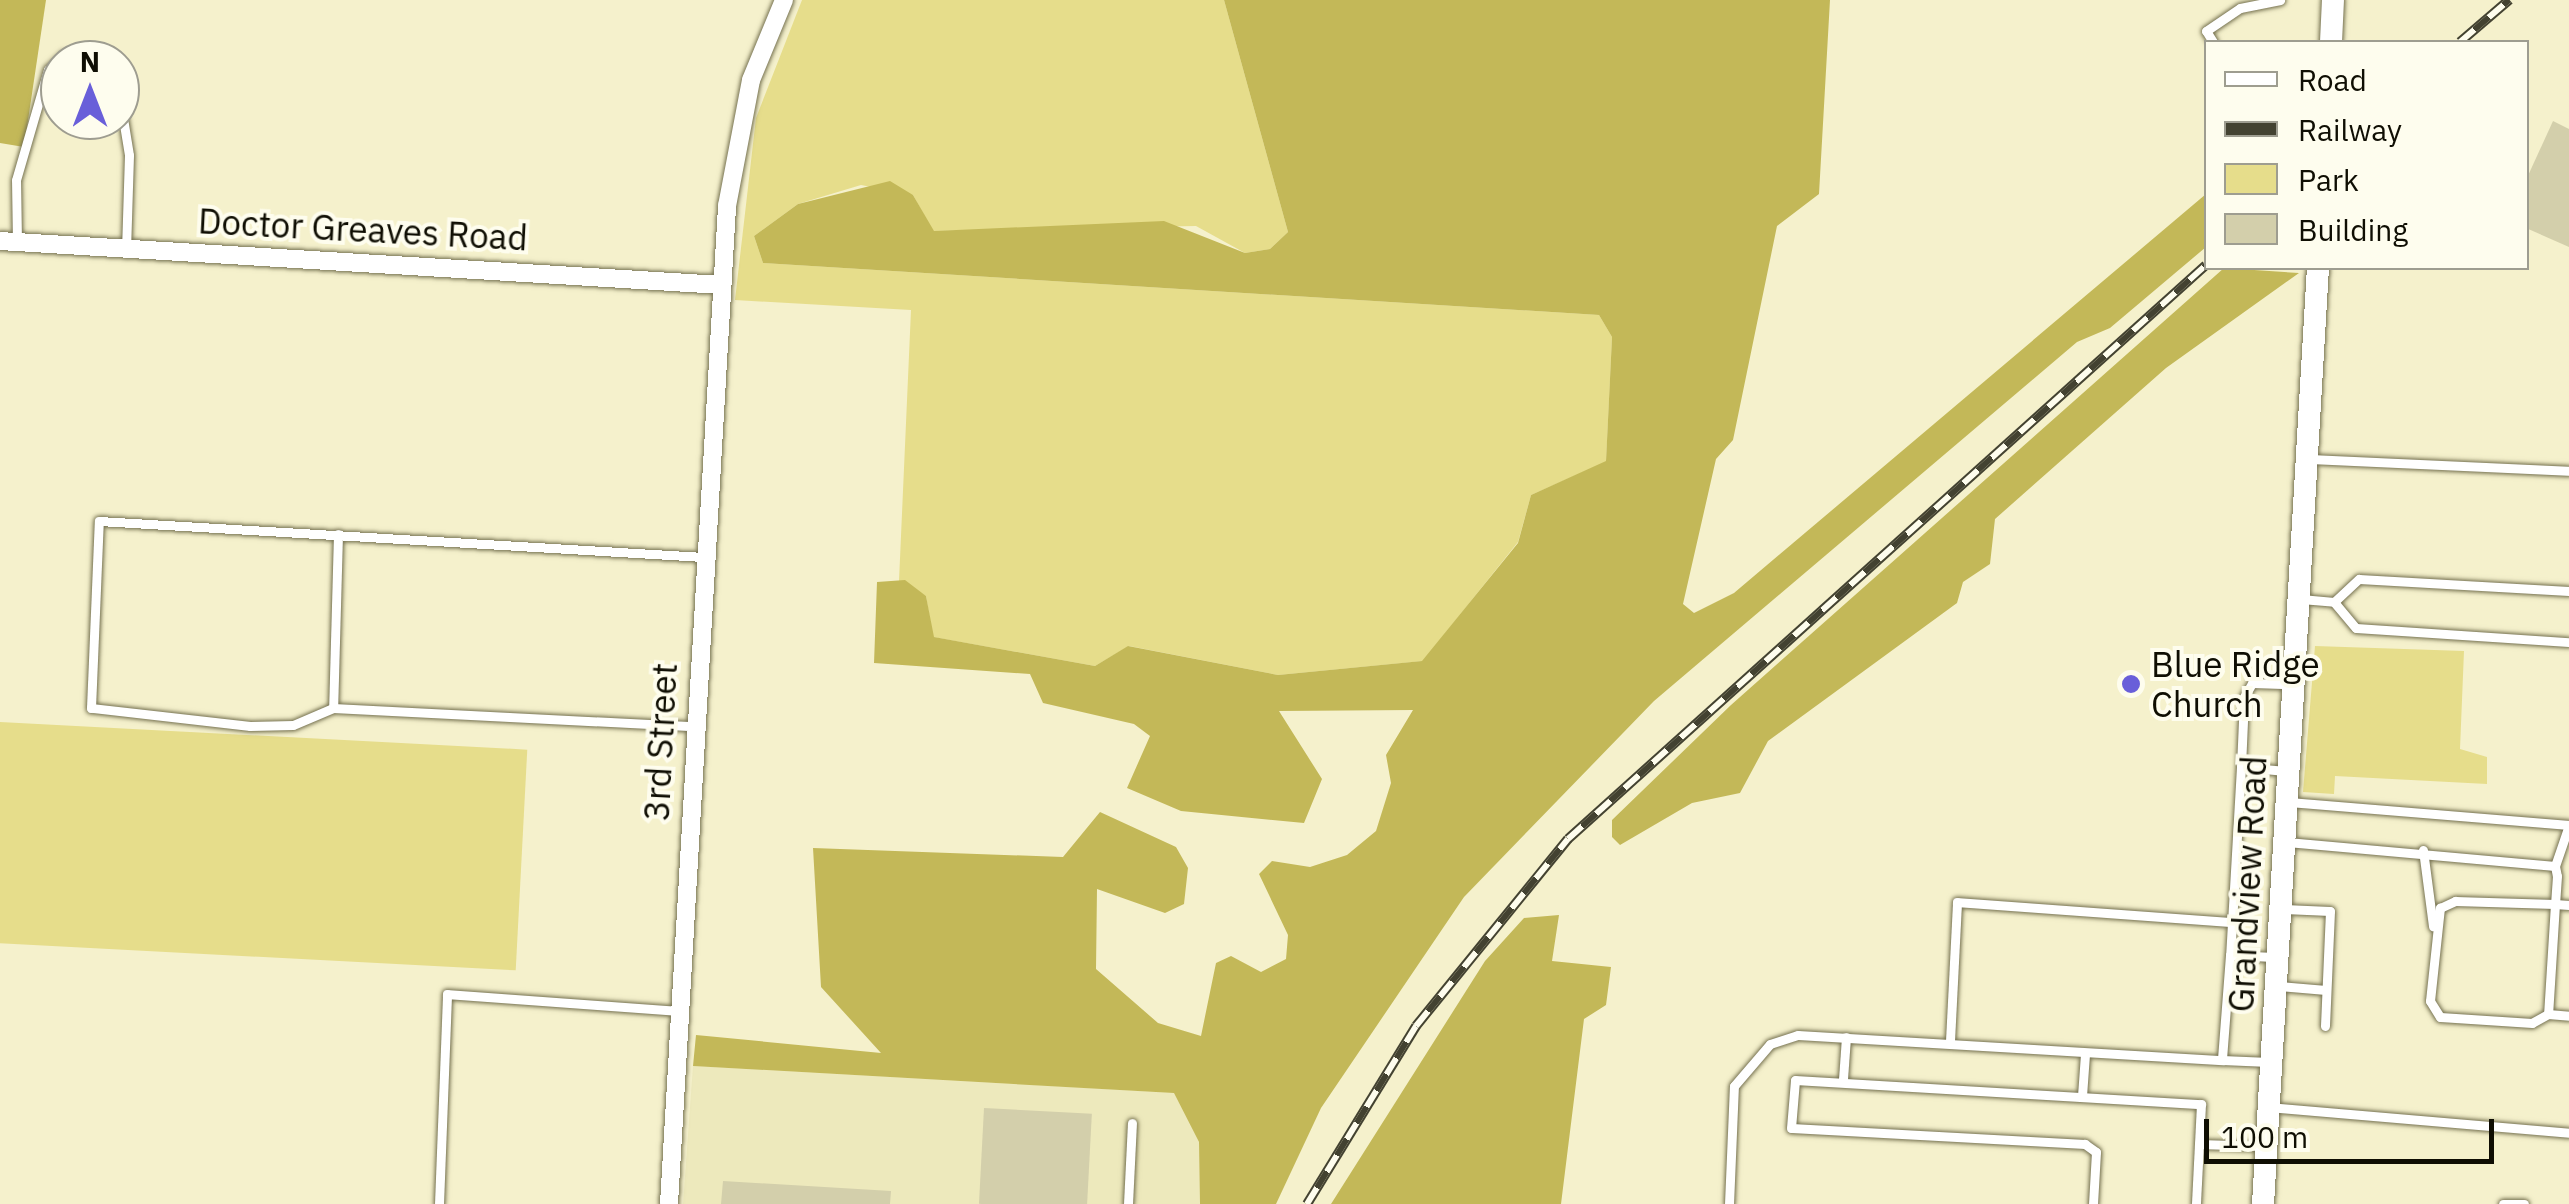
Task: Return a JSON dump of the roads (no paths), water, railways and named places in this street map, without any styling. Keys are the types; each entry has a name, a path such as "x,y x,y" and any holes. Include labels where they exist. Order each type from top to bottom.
{"street":[{"name":"3rd Street","path":"669,1204 721,285 736,140 784,0"},
{"path":"2331,40 2333,0"},
{"name":"Doctor Greaves Road","path":"8,242 721,285"},
{"name":"Grandview Road","path":"2262,1204 2318,270"}],"lane":[{"path":"2212,40 2206,31 2240,8 2280,0"},
{"path":"8,242 16,180 40,98"},
{"path":"122,140 126,248"},
{"path":"2306,459 2569,471"},
{"path":"694,726 333,708 294,725 250,726 91,708 99,521 703,557"},
{"path":"333,708 338,534"},
{"path":"2334,602 2359,579 2569,591"},
{"path":"2298,598 2334,602 2356,628 2569,642"},
{"path":"2222,1060 2241,767 2252,682 2293,684"},
{"path":"2241,767 2288,771"},
{"path":"2286,802 2569,825 2555,866 2548,1014"},
{"path":"2284,842 2423,850 2555,866"},
{"path":"2423,850 2433,926 2432,1011 2532,1023 2548,1014 2569,1016"},
{"path":"2433,926 2455,901 2569,904"},
{"path":"1950,1041 1956,902 2232,922"},
{"path":"2281,908 2330,911 2325,1026"},
{"path":"2230,955 2278,957"},
{"path":"2276,986 2326,990"},
{"path":"439,1204 446,994 678,1011"},
{"path":"1842,1079 1846,1037"},
{"path":"1729,1204 1734,1086 1770,1044 1846,1037 2272,1062"},
{"path":"2082,1096 2085,1054"},
{"path":"2093,1204 2096,1152 2086,1144 1792,1128 1795,1080 1842,1079 2201,1104 2196,1204"},
{"path":"2268,1107 2569,1133"},
{"path":"1128,1204 1132,1123"},
{"path":"2199,1144 2266,1146"},
{"path":"2503,1204 2524,1204"}],"railway":[{"path":"2462,40 2509,0"},
{"path":"1307,1204 1416,1026 1568,839 2204,267"}],"place":[{"name":"Blue Ridge Church","path":"2131,684"}]}
